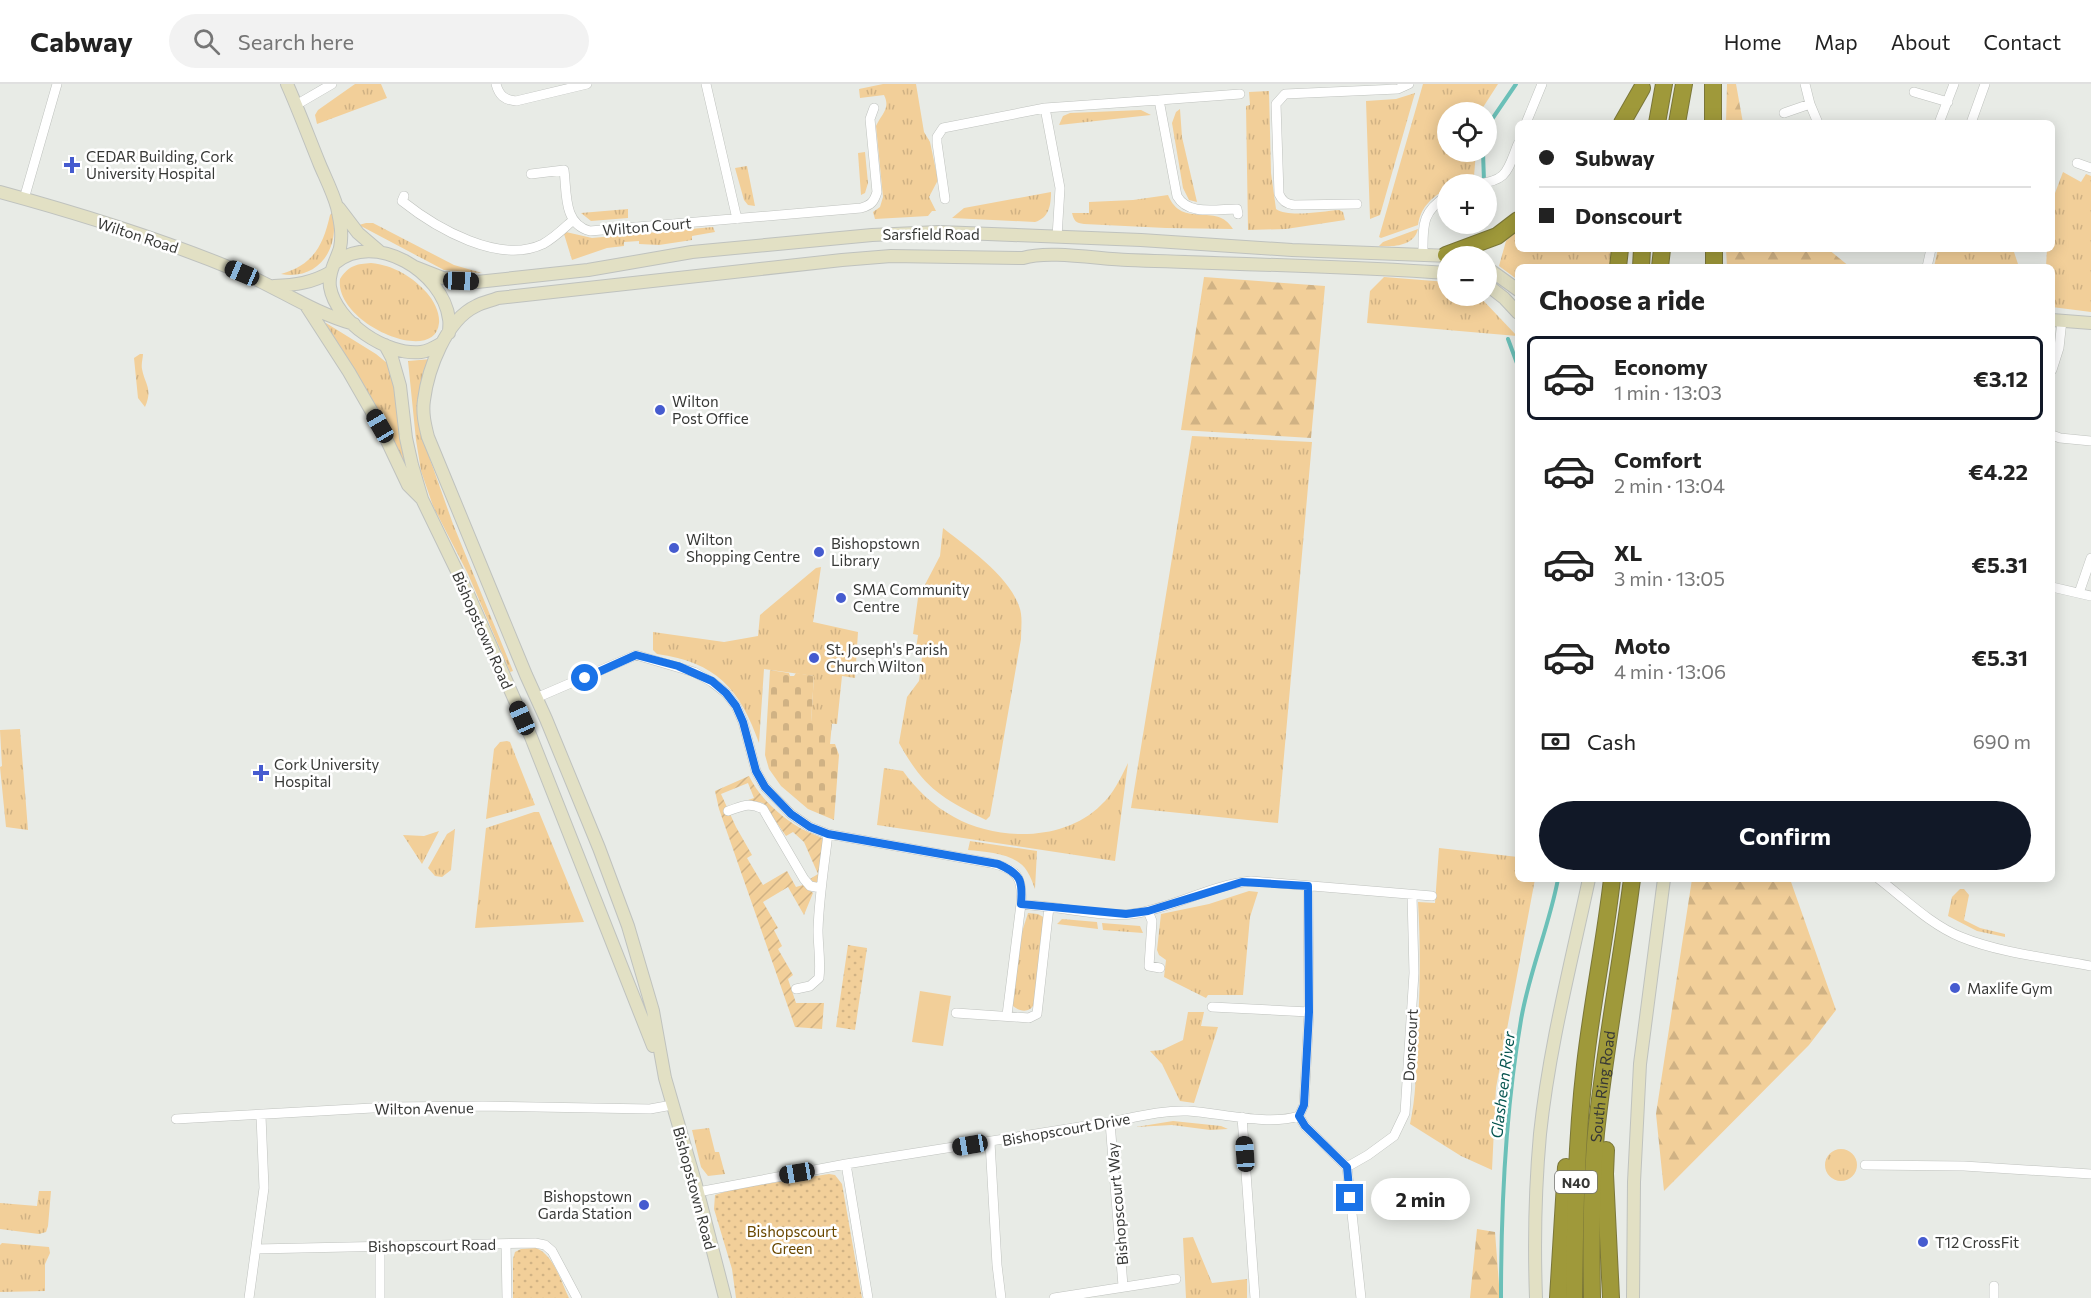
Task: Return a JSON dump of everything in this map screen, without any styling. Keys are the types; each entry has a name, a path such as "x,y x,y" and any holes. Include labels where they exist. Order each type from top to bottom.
{"highway":[{"path":"1658,120 1664,84"},
{"path":"1678,120 1684,84"},
{"path":"1713,84 1713,120"},
{"path":"1624,120 1643,86"},
{"path":"1637,120 1643,86"},
{"path":"1473,246 1497,236 1515,222"},
{"name":"South Ring Road","path":"1574,1298 1576,1171 1585,1066 1612,882"},
{"name":"South Ring Road","path":"1592,1298 1591,1210 1596,1134 1608,1032 1625,936 1632,882"},
{"path":"1608,1032 1605,1174 1611,1298"},
{"path":"1558,1298 1566,1168 1585,1066"}],"main road":[{"path":"287,84 336,205 342,230 340,245 333,268 330,285 333,297 346,318 384,345 393,348 421,352 445,338 449,319 443,302 431,283 416,267 403,259 379,251 356,252 342,258 333,268"},
{"name":"Wilton Road","path":"0,192 143,235 272,286 330,317 354,324"},
{"path":"336,205 358,233 379,251"},
{"name":"Sarsfield Road","path":"416,267 443,278 477,282 588,270 692,252 872,235 939,232 1437,256"},
{"name":"Sarsfield Road","path":"445,338 460,317 475,306 498,298 891,256 1023,258 1056,256 1437,272"},
{"name":"Wilton Road","path":"272,286 299,285 321,278 333,268"},
{"path":"1497,275 1515,288"},
{"path":"1497,293 1515,310"},
{"path":"305,304 313,313 380,426 408,485 422,499"},
{"path":"2057,320 2091,322"},
{"name":"Bishopstown Road","path":"445,338 434,364 423,402 423,417 428,437 599,848 628,926 653,1011 665,1078 698,1192 725,1298"},
{"name":"Bishopstown Road","path":"384,345 392,358 400,386 410,456 422,499 469,596 531,737 596,904 643,1016 665,1078"},
{"path":"1536,1298 1534,1236 1543,1114 1554,1045 1588,882"},
{"path":"1633,1298 1634,1182 1640,1064 1664,882"}],"street":[{"path":"24,199 57,84"},
{"path":"296,105 332,84"},
{"path":"496,84 502,97 516,101 587,84"},
{"path":"706,84 737,219"},
{"path":"1357,204 1294,205 1281,199 1276,104 1285,94 1398,89 1409,84"},
{"path":"1527,120 1542,84"},
{"path":"1805,84 1817,120"},
{"path":"1940,120 1954,84"},
{"path":"1972,120 1985,84"},
{"path":"1914,92 1948,102"},
{"path":"945,199 937,143 939,132 943,128 1045,108 1240,94"},
{"path":"1159,100 1180,202 1198,210 1238,209 1238,214"},
{"path":"1784,112 1810,104"},
{"name":"Wilton Court","path":"572,221 590,231 861,208 874,200 877,192 870,119 874,108"},
{"path":"1045,108 1060,188 1057,237"},
{"path":"1497,180 1504,175 1515,151"},
{"path":"2077,163 2091,168"},
{"path":"404,196 402,201 439,227 469,242 498,248 518,249 537,246 553,237 572,221 564,170 531,174"},
{"path":"1423,255 1423,233 1428,212 1437,203"},
{"path":"2055,361 2059,348 2057,320"},
{"path":"2055,436 2091,441"},
{"path":"2079,593 2091,558"},
{"path":"2055,588 2091,596"},
{"path":"536,698 636,655 694,672 712,681 736,706 743,722 756,771 765,787 791,814 810,827 828,834 991,862 1017,874 1021,883 1021,904 1007,1015"},
{"path":"728,811 747,804 763,810 804,879 810,885 821,888"},
{"path":"796,989 810,986 819,978 818,933 828,834"},
{"path":"1021,904 1117,914 1148,911 1242,882 1432,896"},
{"path":"1883,882 1938,924 1960,937 2003,949 2091,966"},
{"path":"1299,1116 1304,1105 1309,1012 1308,886"},
{"name":"Donscourt","path":"1347,1167 1394,1136 1405,1113 1414,973 1412,895"},
{"path":"956,1012 1029,1018 1037,1014 1049,907"},
{"path":"1148,911 1152,921 1149,966 1160,968"},
{"path":"1212,1007 1309,1012"},
{"name":"Wilton Avenue","path":"176,1119 390,1107 650,1109 672,1105"},
{"name":"Bishopscourt Drive","path":"698,1192 846,1164 990,1142 1147,1114 1186,1111 1242,1117"},
{"path":"249,1298 264,1188 261,1116"},
{"path":"1299,1116 1305,1126 1347,1167 1361,1298"},
{"path":"1255,1298 1242,1117 1285,1119 1299,1116"},
{"name":"Bishopscourt Way","path":"1110,1122 1123,1286"},
{"path":"990,1142 1001,1298"},
{"path":"846,1164 868,1298"},
{"path":"1865,1165 1964,1166 2091,1174"},
{"name":"Bishopscourt Road","path":"256,1249 535,1243 549,1248 577,1298"},
{"path":"506,1244 507,1298"},
{"path":"380,1246 380,1298"},
{"path":"1054,1298 1176,1279"},
{"path":"1994,1286 1994,1298"}],"green space":[{"path":"355,84 381,84 387,98 317,124 315,115 318,110"},
{"path":"883,84 916,84 924,132 930,142 938,180 929,197 936,211 932,211 928,216 875,219 873,212 880,207 883,197 876,126 884,111 886,100 884,95 860,98 859,89"},
{"path":"1423,84 1498,84 1486,102 1437,102 1437,162 1475,162 1474,174 1437,174 1437,195 1425,208 1418,225 1379,237"},
{"path":"1727,84 1736,84 1742,120 1726,120"},
{"path":"1269,91 1271,173 1276,209 1297,214 1339,210 1343,212 1345,220 1286,229 1248,230 1246,106 1250,105 1249,92"},
{"path":"1415,93 1380,215 1370,219 1366,101 1396,99"},
{"path":"1180,109 1182,137 1197,202 1189,200 1183,188 1172,123 1176,112"},
{"path":"1141,110 1151,115 1059,125 1063,116 1070,113"},
{"path":"865,152 868,183 865,193 861,195 858,153"},
{"path":"747,166 755,206 748,205 744,200 735,168"},
{"path":"2063,172 2081,182 2086,174 2091,176 2091,312 2055,307 2055,264 2046,264 2047,252 2055,252 2055,193"},
{"path":"1051,192 1046,214 1035,222 952,218 964,208"},
{"path":"1168,195 1174,205 1182,211 1218,217 1226,221 1233,229 1084,224 1076,221 1072,213 1089,213 1089,202 1133,200"},
{"path":"628,209 628,218 591,221 581,213"},
{"path":"332,213 333,238 324,259 316,267 306,272 294,275 281,274 301,265 315,253"},
{"path":"373,223 454,265 482,273 444,270 359,225"},
{"path":"713,227 715,232 692,236 692,240 659,245 639,244 639,241 624,242 624,246 607,248 572,260 564,234 566,232 592,238"},
{"path":"1418,229 1416,235 1408,242 1397,246 1379,246 1383,242"},
{"path":"1515,233 1515,252 1614,252 1612,264 1515,264 1515,278 1499,266 1506,241"},
{"path":"1726,252 1832,252 1846,264 1727,264"},
{"path":"1937,252 2014,252 2018,264 1935,264"},
{"path":"371,263 387,266 402,273 427,293 439,315 439,323 433,336 421,341 404,340 386,334 368,324 352,311 342,295 340,279 354,266"},
{"path":"1204,277 1325,286 1311,438 1181,430"},
{"path":"1384,277 1437,281 1437,306 1488,306 1515,336 1367,323 1370,291"},
{"path":"326,323 376,354 391,369 407,470 326,326"},
{"path":"143,354 142,369 148,391 145,407 138,398 134,358"},
{"path":"431,359 419,424 453,524 513,671 510,672 468,574 433,506 421,471 408,361"},
{"path":"1192,436 1312,442 1278,823 1131,808"},
{"path":"943,528 997,573 1014,595 1021,614 1021,639 990,816 986,820 945,798 935,790 917,771 899,743 907,697 919,681 922,657 916,649 918,635 913,634 918,598 940,556"},
{"path":"821,567 813,622 858,632 855,678 842,676 837,724 811,722 814,676 764,669 759,743 743,707 723,681 710,671 695,664 657,654 653,650 653,632 724,642 758,636 760,615 816,568"},
{"path":"770,670 789,673 790,676 796,673 814,676 811,721 832,723 830,744 835,744 839,755 834,820 808,809 781,786 769,769 765,755"},
{"path":"20,729 28,830 6,827 0,767 2,766 0,730"},
{"path":"500,742 510,742 535,805 486,819 494,749"},
{"path":"1128,763 1115,861 877,825 884,768 903,771 919,791 932,802 946,813 971,825 1010,834 1030,834 1068,826 1086,817 1110,796"},
{"path":"749,776 759,793 781,815 827,842 824,882 816,884 810,879 818,874 804,842 793,832 786,836 763,803 748,800 754,798 748,783 721,794 752,855 747,858 763,885 787,871 796,887 803,885 813,893 804,915 788,887 763,902 778,928 774,930 782,946 778,949 793,975 788,979 796,1003 824,1003 822,1029 795,1027 719,809 715,791"},
{"path":"539,812 584,922 475,928 486,828"},
{"path":"455,829 451,870 442,877 435,876 428,868 447,834"},
{"path":"439,831 422,864 403,835 424,836"},
{"path":"970,841 1037,851 1035,889 1028,873 1016,860 1000,854 968,850"},
{"path":"1439,848 1515,857 1515,882 1534,882 1496,1088 1492,1170 1461,1156 1410,1124 1415,1085 1419,1009 1418,902 1435,903"},
{"path":"1692,882 1791,882 1836,1010 1809,1045 1664,1191 1656,1114"},
{"path":"1960,889 1964,889 1969,895 1964,920 1980,928 2005,934 2005,937 1977,931 1948,916 1952,897"},
{"path":"1249,891 1258,892 1250,917 1243,995 1208,995 1206,998 1164,977 1166,960 1159,955 1157,950 1161,914 1209,904"},
{"path":"1028,913 1038,914 1045,918 1034,1004 1025,1011 1013,1006 1013,1000 1021,935"},
{"path":"1062,919 1097,922 1098,929 1057,924"},
{"path":"1102,923 1140,926 1143,933 1103,930"},
{"path":"848,945 867,948 855,1030 836,1027"},
{"path":"920,991 951,996 943,1046 912,1042"},
{"path":"1188,1012 1204,1012 1201,1026 1218,1027 1194,1103 1180,1101 1162,1064 1150,1051 1162,1050 1183,1040"},
{"path":"1173,1121 1221,1126 1228,1129 1210,1130 1172,1125 1136,1127"},
{"path":"709,1128 715,1152 719,1152 725,1174 708,1176 701,1167 692,1130"},
{"path":"1841,1149 1852,1154 1857,1165 1852,1176 1841,1181 1830,1176 1825,1165 1830,1154"},
{"name":"Bishopscourt Green","path":"829,1174 835,1175 842,1184 862,1298 736,1298 732,1269 714,1209 715,1195 734,1189"},
{"path":"39,1191 51,1191 46,1232 39,1234 0,1229 0,1203 37,1206"},
{"path":"1477,1229 1495,1232 1500,1298 1470,1298"},
{"path":"1193,1237 1212,1283 1247,1279 1247,1298 1186,1298 1183,1238"},
{"path":"2,1243 49,1247 50,1253 45,1264 45,1291 0,1292 0,1245"},
{"path":"536,1248 552,1263 569,1298 513,1298 515,1252 521,1249"}],"waterway":[{"name":"Glasheen River","path":"1497,112 1516,84"},
{"name":"Glasheen River","path":"1483,162 1484,174"},
{"name":"Glasheen River","path":"1508,339 1515,358"},
{"name":"Glasheen River","path":"1501,1298 1505,1159 1511,1089 1525,1002 1557,882"}],"place":[{"name":"CEDAR Building, Cork University Hospital","path":"72,165"},
{"name":"Wilton Post Office","path":"660,410"},
{"name":"Wilton Shopping Centre","path":"674,548"},
{"name":"Bishopstown Library","path":"819,552"},
{"name":"SMA Community Centre","path":"841,598"},
{"name":"St. Joseph's Parish Church Wilton","path":"814,658"},
{"name":"Cork University Hospital","path":"261,773"},
{"name":"Maxlife Gym","path":"1955,988"},
{"name":"Bishopstown Garda Station","path":"644,1205"},
{"name":"T12 CrossFit","path":"1923,1242"}],"route":[{"path":"585,678 636,655 678,666 712,681 736,706 743,722 756,771 765,787 791,814 810,827 828,834 998,864 1017,874 1021,883 1021,904 1126,914 1148,911 1242,882 1308,886 1309,1012 1304,1105 1299,1116 1315,1137 1347,1167 1350,1198"}]}
